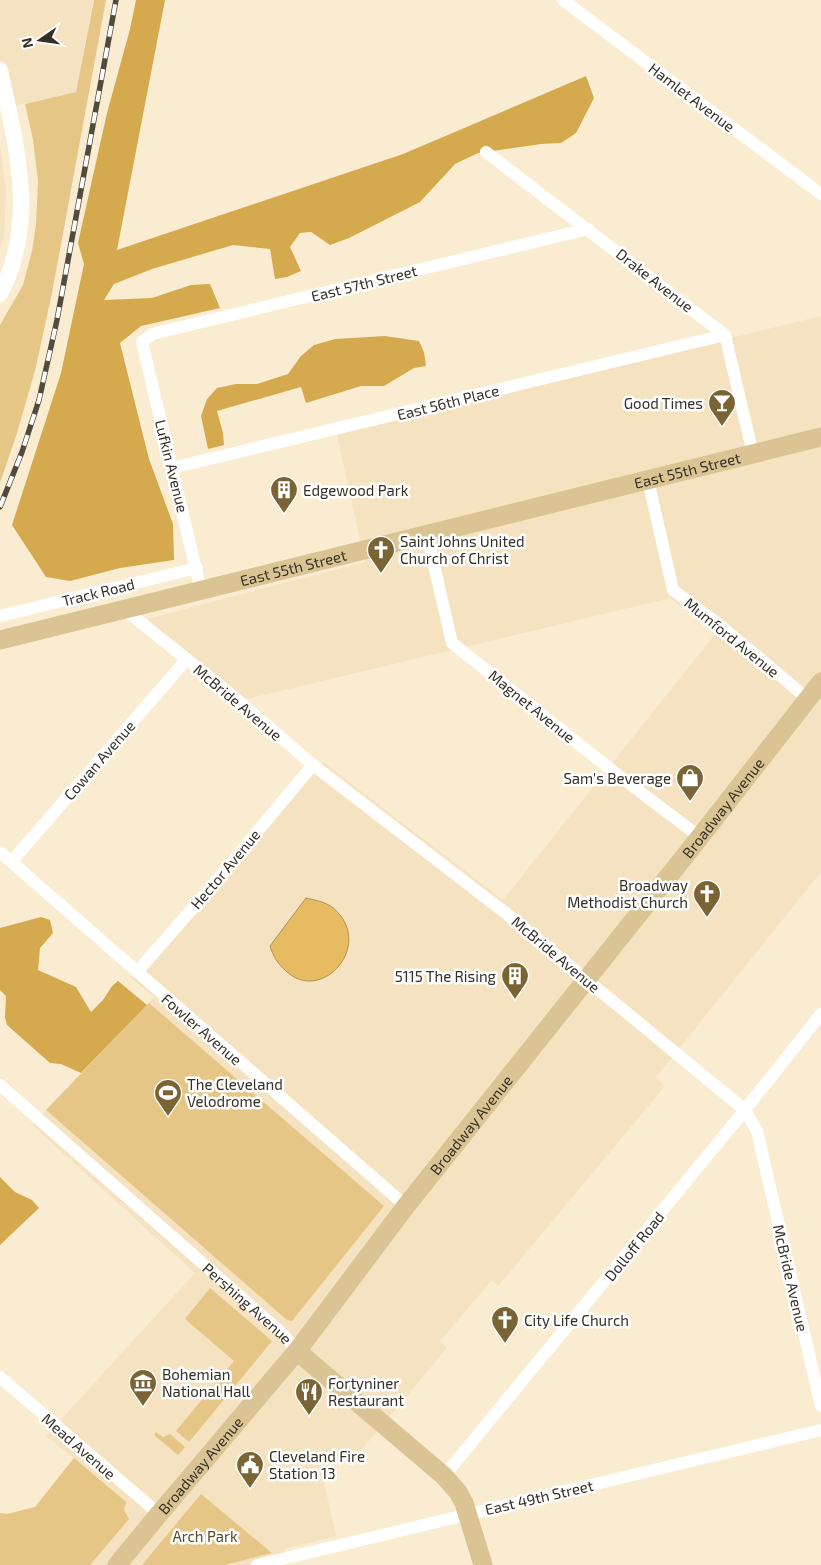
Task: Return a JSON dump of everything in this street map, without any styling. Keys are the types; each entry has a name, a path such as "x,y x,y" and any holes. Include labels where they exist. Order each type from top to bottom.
{"main road":[{"name":"East 55th Street","path":"0,640 821,437"},
{"name":"Broadway Avenue","path":"118,1565 297,1352 406,1206 821,682"},
{"name":"Pershing Avenue","path":"297,1352 444,1476 458,1492 468,1514 483,1565"}],"street":[{"name":"Hamlet Avenue","path":"563,0 821,194"},
{"path":"0,70 18,152 22,192 20,225 15,251 0,294"},
{"name":"Drake Avenue","path":"486,152 588,228 725,335"},
{"name":"East 57th Street","path":"142,342 152,334 588,228"},
{"path":"725,335 753,454"},
{"name":"East 56th Place","path":"172,468 725,335"},
{"name":"Lufkin Avenue","path":"142,342 201,591"},
{"name":"Mumford Avenue","path":"648,480 673,590 721,626 808,699"},
{"name":"Magnet Avenue","path":"427,535 452,643 614,772 700,837"},
{"name":"Track Road","path":"0,616 196,568"},
{"name":"McBride Avenue","path":"125,610 233,696 312,765 504,911 745,1110 757,1131 821,1406"},
{"name":"Cowan Avenue","path":"12,861 187,659"},
{"name":"Hector Avenue","path":"137,972 207,892 312,765"},
{"name":"Fowler Avenue","path":"0,852 406,1206"},
{"name":"Dolloff Road","path":"444,1476 745,1110 821,1014"},
{"name":"Pershing Avenue","path":"0,1085 283,1334 297,1352"},
{"name":"Mead Avenue","path":"0,1377 159,1514"},
{"name":"East 49th Street","path":"257,1565 281,1562 468,1514 821,1430"}],"shaded area":[{"path":"0,0 93,0 76,92 0,109"},
{"path":"136,0 165,0 117,250 403,154 586,76 594,98 576,133 561,143 478,153 455,164 420,202 349,238 330,245 311,232 300,233 290,247 301,271 287,277 275,279 270,249 233,245 152,269 114,284 104,300 152,298 191,285 210,284 220,308 141,326 120,343 149,459 173,524 174,560 120,568 70,581 46,577 12,525 61,373 84,264 78,243 107,113"},
{"path":"0,146 6,190 4,238 0,248"},
{"path":"821,316 821,872 656,1077 665,1086 498,1286 492,1280 440,1341 447,1348 357,1455 320,1464 336,1536 284,1549 288,1565 0,1565 0,1513 15,1513 35,1507 74,1458 46,1436 195,1273 32,1125 154,997 130,977 323,762 503,900 716,633 670,598 243,700 147,619 365,562 337,435"},
{"path":"385,336 419,341 424,352 426,366 414,368 384,386 361,386 306,403 301,387 217,411 224,445 208,449 201,416 207,399 217,388 236,384 257,384 288,374 301,356 314,345 335,339"},
{"path":"306,898 329,905 340,915 347,929 349,943 345,957 337,968 326,977 313,981 299,979 286,971 276,960 270,946"},
{"path":"41,917 50,920 53,933 40,948 38,970 76,987 91,1012 118,981 147,1005 81,1073 61,1064 50,1063 7,1025 5,1017 6,996 0,990 0,928"},
{"path":"0,1177 15,1192 32,1200 39,1208 0,1245"}],"green space":[{"path":"94,0 106,0 52,293 35,371 0,483 0,325 23,285 32,251 36,224 38,181 33,140 25,104 76,92"},
{"path":"149,1003 384,1206 292,1321 287,1320 46,1110"},
{"path":"210,1288 272,1341 189,1442 176,1431 234,1361 185,1319"},
{"path":"156,1432 163,1437 170,1434 185,1447 178,1455 154,1435"},
{"path":"74,1458 126,1502 124,1510 129,1519 90,1565 0,1565 0,1513 7,1514 35,1507"},
{"name":"Arch Park","path":"201,1494 272,1553 225,1565 142,1565"}],"railway":[{"path":"0,507 22,452 39,400 57,320 116,0"}],"place":[{"name":"Good Times","path":"722,427"},
{"name":"Edgewood Park","path":"284,514"},
{"name":"Saint Johns United Church of Christ","path":"381,574"},
{"name":"Sam's Beverage","path":"690,802"},
{"name":"Broadway Methodist Church","path":"707,918"},
{"name":"5115 The Rising","path":"515,1000"},
{"name":"The Cleveland Velodrome","path":"168,1117"},
{"name":"City Life Church","path":"505,1344"},
{"name":"Bohemian National Hall","path":"143,1407"},
{"name":"Fortyniner Restaurant","path":"309,1416"},
{"name":"Cleveland Fire Station 13","path":"250,1489"}]}
